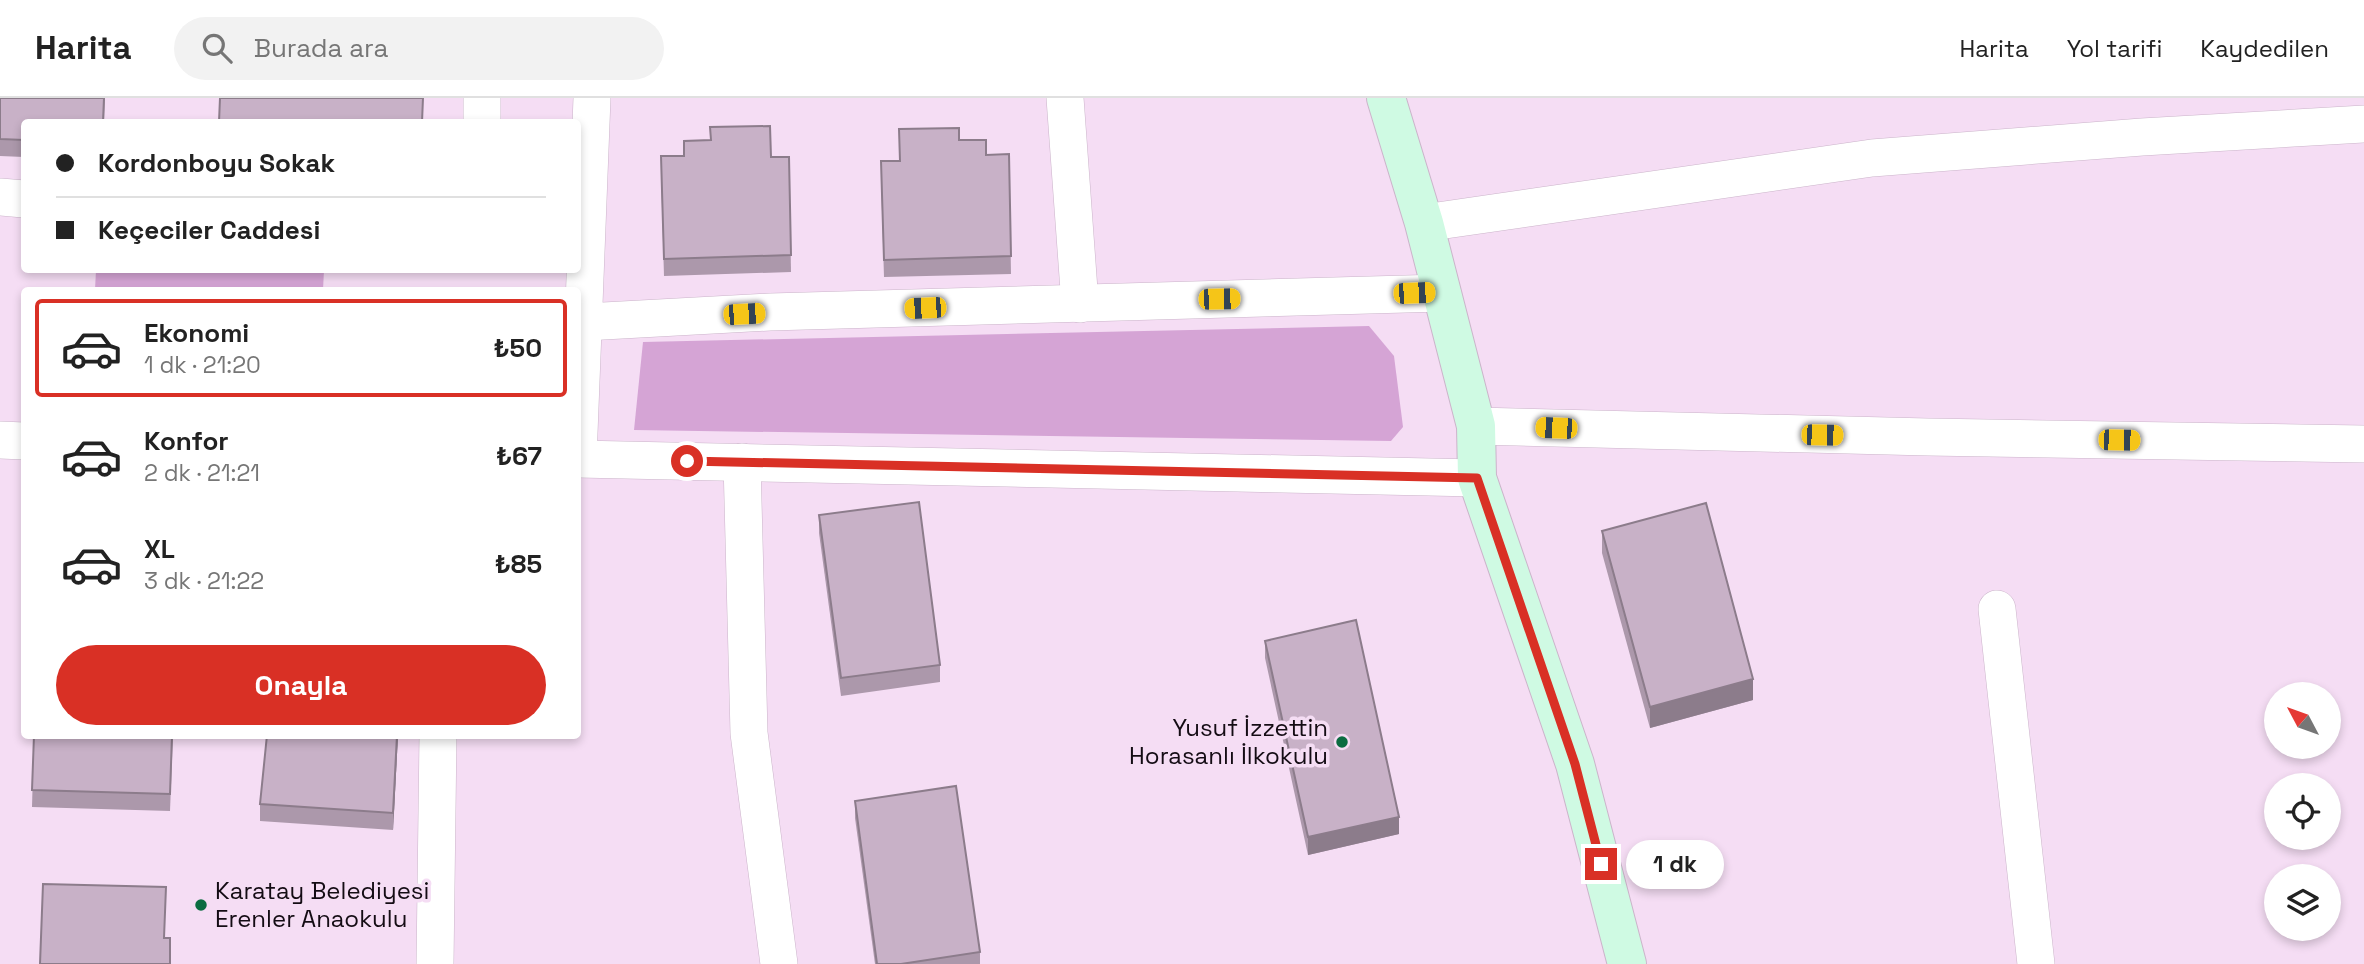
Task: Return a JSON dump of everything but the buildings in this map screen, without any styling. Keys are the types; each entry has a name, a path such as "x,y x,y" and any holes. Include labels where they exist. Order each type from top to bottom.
{"street":[{"path":"482,98 482,119"},
{"path":"581,400 593,98"},
{"path":"1065,98 1080,303"},
{"path":"1386,98 1424,223 1476,426 1477,478 1575,764 1627,964"},
{"path":"1424,223 1872,158 2143,137 2364,124"},
{"path":"0,197 21,199"},
{"path":"585,321 771,312 1442,293"},
{"path":"1476,426 1928,438 2364,444"},
{"path":"0,440 21,441"},
{"path":"581,459 1477,478"},
{"path":"742,462 749,733 779,964"},
{"path":"1997,609 2036,964"},
{"path":"435,964 438,739"}],"shaded area":[{"path":"96,273 324,273 323,287 95,287"},
{"path":"1369,326 1394,356 1403,427 1391,441 634,430 643,342"}],"place":[{"name":"Yusuf İzzettin Horasanlı İlkokulu","path":"1342,742"},
{"name":"Karatay Belediyesi Erenler Anaokulu","path":"201,905"}],"route":[{"path":"687,461 1477,478 1575,764 1601,864"}]}
